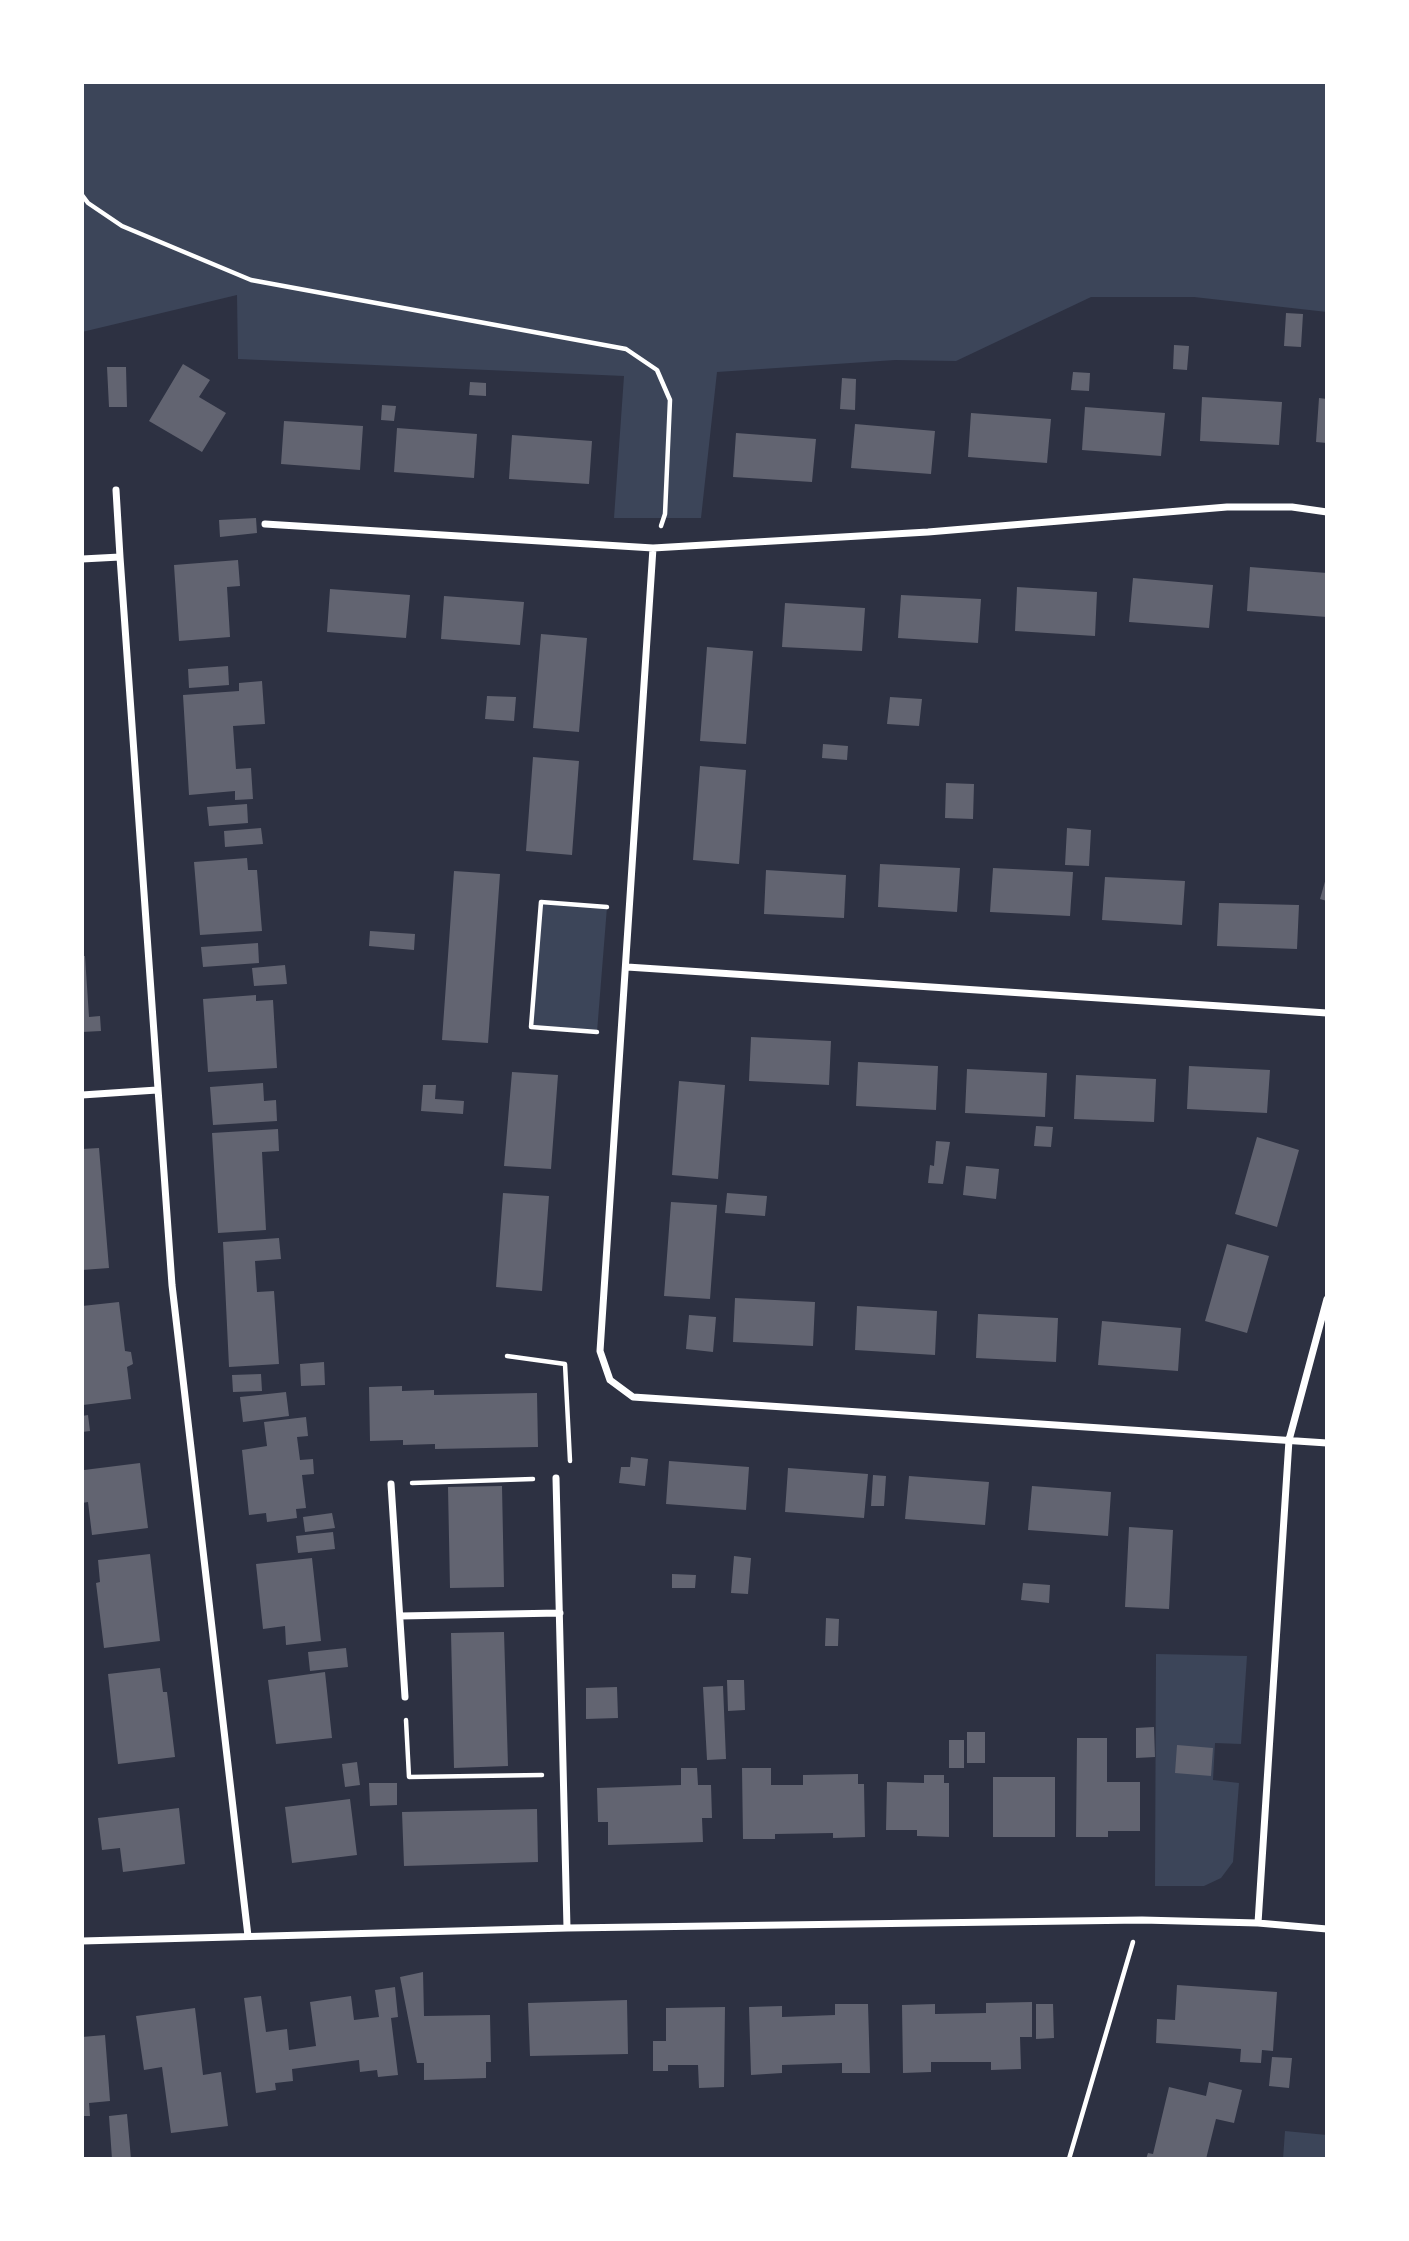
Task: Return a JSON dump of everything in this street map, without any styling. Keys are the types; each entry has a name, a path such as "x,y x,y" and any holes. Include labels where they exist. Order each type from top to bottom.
{"street":[{"path":"116,490 172,1285 248,1936"},
{"path":"265,524 653,548 928,532 1227,507 1292,507 1327,512"},
{"path":"653,548 600,1350 610,1380 633,1397 1327,1443"},
{"path":"82,559 120,557"},
{"path":"627,967 1327,1013"},
{"path":"82,1095 157,1090"},
{"path":"1258,1923 1289,1440 1327,1299"},
{"path":"556,1478 567,1928"},
{"path":"391,1484 405,1697"},
{"path":"400,1616 560,1612"},
{"path":"82,1941 567,1928 1142,1920 1327,1928"}],"path":[{"path":"82,195 88,204 122,226 251,280 626,349 657,370 670,400 665,514 653,548"},
{"path":"622,1034 531,1027 541,902 631,909"},
{"path":"391,1484 570,1478 565,1364 507,1356"},
{"path":"405,1697 409,1777 564,1775"},
{"path":"1069,2159 1126,1959 1142,1920"}],"shaded area":[{"path":"82,82 1327,82 1327,312 1194,297 1091,297 956,361 895,360 717,372 701,518 614,518 624,376 238,359 237,295 82,332"},
{"path":"541,902 607,907 597,1032 531,1027"},
{"path":"1156,1654 1247,1656 1241,1744 1215,1743 1213,1780 1239,1783 1233,1862 1221,1878 1204,1886 1155,1886"},
{"path":"1285,2131 1327,2135 1327,2159 1283,2159"}],"building":[{"path":"1286,313 1303,314 1301,347 1284,346"},
{"path":"1174,345 1189,346 1187,370 1173,369"},
{"path":"183,364 210,380 199,397 226,413 202,452 149,421"},
{"path":"107,367 126,367 127,407 109,407"},
{"path":"1073,372 1090,373 1089,391 1071,390"},
{"path":"842,378 856,379 855,410 840,409"},
{"path":"470,382 486,383 486,396 469,395"},
{"path":"1202,397 1282,402 1279,445 1200,441"},
{"path":"1319,398 1327,399 1327,443 1316,442"},
{"path":"382,405 396,406 394,421 381,420"},
{"path":"1085,407 1165,413 1161,456 1082,450"},
{"path":"971,413 1051,419 1047,463 968,457"},
{"path":"284,421 363,426 360,470 281,464"},
{"path":"855,424 935,431 931,474 851,468"},
{"path":"397,428 477,434 474,478 394,472"},
{"path":"736,433 816,439 812,482 733,477"},
{"path":"512,435 592,441 589,484 509,479"},
{"path":"256,518 257,533 220,537 219,520"},
{"path":"238,560 240,586 227,587 230,637 179,641 174,565"},
{"path":"1250,567 1327,573 1327,617 1247,611"},
{"path":"1133,578 1213,585 1209,628 1129,622"},
{"path":"1017,587 1097,592 1095,636 1015,631"},
{"path":"330,589 410,595 406,638 327,632"},
{"path":"901,595 981,599 978,643 898,638"},
{"path":"444,596 524,602 520,645 441,639"},
{"path":"785,603 865,608 862,651 782,647"},
{"path":"541,634 587,638 579,732 533,728"},
{"path":"707,647 753,651 746,744 700,741"},
{"path":"228,666 229,685 189,688 188,669"},
{"path":"262,681 265,724 233,726 236,769 251,768 253,799 235,800 235,791 189,795 183,695 239,691 239,683"},
{"path":"487,696 516,697 514,721 485,719"},
{"path":"890,697 922,699 919,726 887,724"},
{"path":"823,744 848,746 847,760 822,758"},
{"path":"533,757 579,761 572,855 526,851"},
{"path":"700,766 746,770 739,864 693,860"},
{"path":"946,783 974,784 973,819 945,818"},
{"path":"247,804 248,823 209,826 207,807"},
{"path":"261,828 263,844 225,847 224,831"},
{"path":"1067,828 1091,830 1089,866 1065,865"},
{"path":"247,858 248,870 257,870 262,931 200,935 194,862"},
{"path":"880,864 960,868 957,912 878,907"},
{"path":"993,868 1073,872 1070,916 990,912"},
{"path":"766,870 846,875 844,918 764,914"},
{"path":"454,871 500,874 488,1043 442,1040"},
{"path":"1105,877 1185,881 1182,925 1102,920"},
{"path":"1327,878 1327,901 1320,899"},
{"path":"1219,903 1299,905 1297,949 1217,946"},
{"path":"370,931 415,934 414,950 369,946"},
{"path":"258,943 259,963 203,967 201,947"},
{"path":"82,956 85,956 89,1017 100,1016 101,1031 82,1032"},
{"path":"285,965 287,984 254,986 252,968"},
{"path":"256,995 256,1001 273,1000 277,1068 208,1072 203,999"},
{"path":"751,1037 831,1041 829,1085 749,1081"},
{"path":"858,1062 938,1066 936,1110 856,1106"},
{"path":"1189,1066 1270,1070 1267,1113 1187,1109"},
{"path":"967,1069 1047,1073 1045,1117 965,1113"},
{"path":"512,1072 558,1075 551,1169 504,1166"},
{"path":"1076,1075 1156,1079 1154,1122 1074,1119"},
{"path":"679,1081 725,1085 718,1179 672,1175"},
{"path":"263,1083 264,1101 276,1100 277,1121 213,1125 210,1087"},
{"path":"423,1085 436,1085 435,1099 464,1101 463,1114 421,1111"},
{"path":"1036,1126 1053,1127 1051,1147 1034,1146"},
{"path":"278,1129 279,1151 262,1152 266,1230 218,1233 212,1133"},
{"path":"1257,1137 1299,1150 1277,1227 1235,1214"},
{"path":"936,1141 950,1142 943,1184 928,1183 930,1165 934,1166"},
{"path":"99,1148 109,1268 82,1270 82,1149"},
{"path":"966,1166 999,1169 996,1199 963,1195"},
{"path":"503,1193 549,1196 542,1291 496,1287"},
{"path":"727,1193 767,1196 765,1216 725,1213"},
{"path":"671,1202 717,1205 710,1299 664,1296"},
{"path":"279,1238 281,1259 255,1261 257,1292 274,1291 279,1364 229,1367 223,1242"},
{"path":"1227,1244 1269,1256 1247,1333 1205,1321"},
{"path":"735,1298 815,1302 813,1346 733,1342"},
{"path":"119,1302 125,1351 131,1352 133,1364 127,1367 131,1399 83,1405 82,1306"},
{"path":"857,1306 937,1311 935,1355 855,1350"},
{"path":"978,1314 1058,1318 1056,1362 976,1358"},
{"path":"689,1315 716,1317 713,1352 686,1349"},
{"path":"1102,1321 1181,1328 1178,1371 1098,1365"},
{"path":"324,1362 325,1385 301,1386 300,1364"},
{"path":"261,1374 262,1391 233,1392 232,1375"},
{"path":"402,1386 402,1391 434,1390 434,1395 537,1393 538,1447 435,1449 435,1444 403,1445 403,1440 370,1441 369,1387"},
{"path":"286,1392 289,1416 243,1422 240,1397"},
{"path":"88,1415 90,1431 82,1432 82,1416"},
{"path":"306,1417 308,1436 297,1437 300,1460 313,1459 314,1474 302,1475 306,1508 296,1509 297,1518 267,1522 266,1513 249,1515 242,1450 267,1446 264,1422"},
{"path":"631,1457 648,1459 645,1486 619,1483 621,1467 630,1467"},
{"path":"669,1461 749,1467 746,1510 666,1504"},
{"path":"140,1463 148,1528 92,1535 88,1502 82,1503 84,1470"},
{"path":"788,1468 868,1474 864,1518 785,1512"},
{"path":"873,1475 886,1476 884,1506 871,1506"},
{"path":"909,1476 989,1482 985,1525 905,1519"},
{"path":"502,1486 504,1587 450,1588 448,1487"},
{"path":"1032,1486 1111,1492 1108,1536 1028,1530"},
{"path":"332,1513 335,1528 305,1532 303,1517"},
{"path":"1129,1527 1173,1530 1169,1609 1125,1607"},
{"path":"333,1532 335,1549 298,1553 296,1536"},
{"path":"150,1554 160,1641 104,1648 96,1583 100,1582 98,1560"},
{"path":"734,1556 751,1558 748,1594 731,1593"},
{"path":"312,1558 321,1641 286,1645 285,1626 263,1629 256,1564"},
{"path":"672,1574 696,1575 695,1588 672,1588"},
{"path":"1023,1583 1050,1585 1049,1603 1021,1600"},
{"path":"826,1618 839,1619 838,1646 825,1646"},
{"path":"504,1632 508,1766 454,1768 451,1633"},
{"path":"346,1648 348,1667 310,1671 308,1652"},
{"path":"160,1668 163,1692 167,1692 175,1757 118,1764 108,1674"},
{"path":"325,1672 332,1738 276,1744 268,1680"},
{"path":"727,1680 744,1680 745,1710 728,1711"},
{"path":"723,1686 726,1759 707,1760 703,1687"},
{"path":"617,1687 618,1718 586,1719 586,1688"},
{"path":"1154,1727 1155,1757 1136,1758 1136,1728"},
{"path":"967,1732 985,1732 985,1763 967,1763"},
{"path":"1077,1738 1107,1738 1107,1782 1140,1782 1140,1831 1108,1831 1108,1837 1076,1837"},
{"path":"949,1740 964,1740 964,1768 949,1768"},
{"path":"1177,1745 1213,1748 1211,1776 1175,1773"},
{"path":"357,1762 360,1785 345,1787 342,1764"},
{"path":"681,1768 697,1768 698,1785 711,1785 712,1818 702,1818 703,1842 608,1845 608,1822 598,1822 597,1788 681,1785"},
{"path":"742,1768 771,1768 771,1785 803,1785 803,1775 858,1774 858,1784 864,1784 865,1837 833,1838 833,1833 775,1834 775,1839 743,1839"},
{"path":"924,1775 944,1775 944,1783 949,1783 949,1837 917,1836 917,1830 886,1830 887,1782 924,1783"},
{"path":"993,1777 1055,1777 1055,1837 993,1837"},
{"path":"369,1783 397,1783 397,1805 370,1806"},
{"path":"350,1799 357,1855 292,1863 285,1807"},
{"path":"179,1808 185,1864 123,1872 120,1848 102,1850 98,1818"},
{"path":"537,1809 538,1862 404,1866 402,1812"},
{"path":"423,1972 424,2016 490,2015 491,2062 486,2062 486,2078 424,2080 424,2063 417,2063 400,1977"},
{"path":"1177,1985 1277,1992 1273,2051 1262,2050 1261,2063 1240,2062 1241,2049 1156,2043 1157,2019 1175,2020"},
{"path":"395,1987 398,2017 391,2018 398,2075 378,2077 377,2070 360,2072 359,2060 292,2069 293,2081 275,2083 276,2090 256,2093 244,1998 261,1996 266,2032 287,2029 289,2050 316,2046 310,2002 351,1996 354,2020 379,2017 375,1990"},
{"path":"627,2000 628,2054 530,2056 528,2003"},
{"path":"1032,2002 1032,2037 1020,2037 1021,2069 991,2070 991,2062 931,2062 931,2072 903,2073 902,2005 935,2004 935,2014 986,2013 986,2003"},
{"path":"835,2004 868,2004 870,2073 842,2073 842,2063 782,2065 782,2073 751,2075 749,2007 782,2006 782,2017 835,2015"},
{"path":"1036,2004 1053,2004 1054,2038 1036,2039"},
{"path":"725,2007 724,2087 699,2088 698,2065 668,2065 668,2071 653,2071 653,2041 666,2041 666,2008"},
{"path":"195,2008 203,2075 221,2072 228,2126 171,2133 162,2067 144,2070 136,2016"},
{"path":"105,2035 110,2101 89,2103 90,2116 82,2116 82,2037"},
{"path":"1272,2057 1292,2058 1289,2088 1269,2086"},
{"path":"1209,2082 1242,2090 1234,2123 1216,2119 1206,2159 1146,2159 1148,2153 1153,2154 1169,2087 1206,2096"},
{"path":"127,2114 131,2159 112,2159 109,2116"}]}
